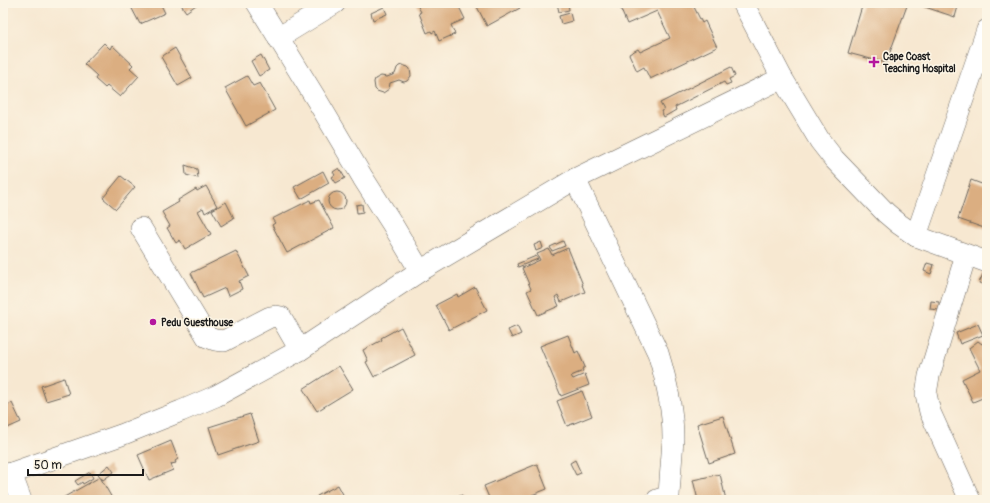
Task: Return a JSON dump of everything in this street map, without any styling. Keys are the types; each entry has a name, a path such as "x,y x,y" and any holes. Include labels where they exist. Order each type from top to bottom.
{"street":[{"path":"257,3 318,102 362,178 391,222 420,271"},
{"path":"278,38 335,3"},
{"path":"743,3 782,78 820,141 834,159 886,213 916,236 987,262"},
{"path":"916,236 987,30"},
{"path":"20,500 7,474 121,435 216,396 300,350 420,271 575,179 782,78"},
{"path":"575,179 658,353 664,372 671,413 672,437 666,499"},
{"path":"141,228 207,337 224,341 270,317 276,316 281,317 300,350"},
{"path":"966,255 929,376 926,394 930,412 970,500"}],"building":[{"path":"129,3 160,3 165,13 140,24"},
{"path":"180,3 199,3 186,12"},
{"path":"416,3 457,3 465,19 451,25 455,34 439,41 435,31 432,33 431,31 427,33 419,13 421,12"},
{"path":"475,3 518,3 520,8 487,26"},
{"path":"557,3 568,3 569,10 559,12"},
{"path":"618,3 692,3 702,23 705,21 717,47 650,79 644,67 637,71 629,54 638,49 640,52 670,38 657,11 627,24"},
{"path":"863,3 908,3 886,63 848,53"},
{"path":"913,3 959,3 955,17"},
{"path":"384,7 387,14 373,20 371,13"},
{"path":"570,13 572,21 561,24 559,16"},
{"path":"104,43 110,49 112,45 133,65 130,68 139,76 120,97 107,86 105,88 95,79 97,76 84,64"},
{"path":"175,48 192,78 178,86 161,57"},
{"path":"261,55 269,70 259,76 251,61"},
{"path":"402,65 410,69 411,76 407,81 404,82 399,80 390,83 389,89 383,93 375,89 375,79 381,76 387,77 395,74 397,68"},
{"path":"731,67 735,76 729,79 731,83 726,85 724,82 675,107 676,110 664,117 661,111 664,110 660,103"},
{"path":"247,76 253,86 260,83 275,110 246,126 225,88"},
{"path":"185,165 197,169 198,178 186,175"},
{"path":"339,168 345,178 336,183 332,177 335,175 333,172"},
{"path":"323,171 329,183 301,199 294,187"},
{"path":"121,176 135,187 116,209 103,198"},
{"path":"971,180 987,186 987,229 958,219"},
{"path":"206,186 217,206 205,213 203,208 198,211 211,234 185,249 180,240 176,243 167,228 170,226 162,212 179,202 178,200 196,189 197,191"},
{"path":"337,192 344,194 346,201 344,208 337,210 330,208 328,201 330,194"},
{"path":"310,200 311,203 319,200 334,228 287,253 272,225 275,223 272,219"},
{"path":"226,202 234,218 221,226 212,210"},
{"path":"362,204 363,212 357,213 356,205"},
{"path":"563,241 565,246 552,251 550,247"},
{"path":"541,242 543,248 536,251 534,245"},
{"path":"568,248 585,292 561,302 558,295 555,297 559,306 538,315 527,291 531,289 522,268 540,260 537,254 549,249 552,255"},
{"path":"236,251 249,276 239,281 242,289 228,296 225,288 203,298 191,273"},
{"path":"536,256 538,259 518,267 517,264"},
{"path":"927,263 934,265 931,274 924,271"},
{"path":"983,274 987,276 985,285 979,283"},
{"path":"475,287 487,310 449,330 436,305 457,294 458,297"},
{"path":"931,301 939,302 939,310 930,309"},
{"path":"978,324 983,335 960,344 956,333"},
{"path":"517,326 521,334 512,338 508,330"},
{"path":"401,327 415,355 374,377 366,362 368,361 363,350 382,340 381,338"},
{"path":"568,335 575,353 578,351 585,367 582,369 583,371 571,376 573,379 585,374 589,385 561,396 540,346"},
{"path":"978,341 982,344 987,341 987,396 973,402 962,379 980,370 969,348"},
{"path":"339,366 353,389 317,411 303,389"},
{"path":"64,378 69,394 46,401 41,386"},
{"path":"582,391 592,416 567,426 557,401"},
{"path":"12,403 21,422 3,430 3,407"},
{"path":"250,414 259,441 218,455 209,427"},
{"path":"723,416 735,454 709,463 697,424"},
{"path":"171,441 178,459 175,461 176,463 171,464 173,470 149,480 138,455"},
{"path":"575,460 581,473 576,475 570,463"},
{"path":"537,464 547,489 532,495 534,500 490,500 484,486"},
{"path":"109,465 114,472 103,480 98,474"},
{"path":"90,472 93,478 83,484 82,482 78,485 75,481"},
{"path":"720,474 726,500 698,500 693,480"},
{"path":"100,477 113,500 59,500"},
{"path":"338,485 345,498 341,500 319,500 317,496"},
{"path":"462,495 464,500 448,500"}],"place":[{"name":"Cape Coast Teaching Hospital","path":"874,62"},
{"name":"Pedu Guesthouse","path":"153,322"}]}
